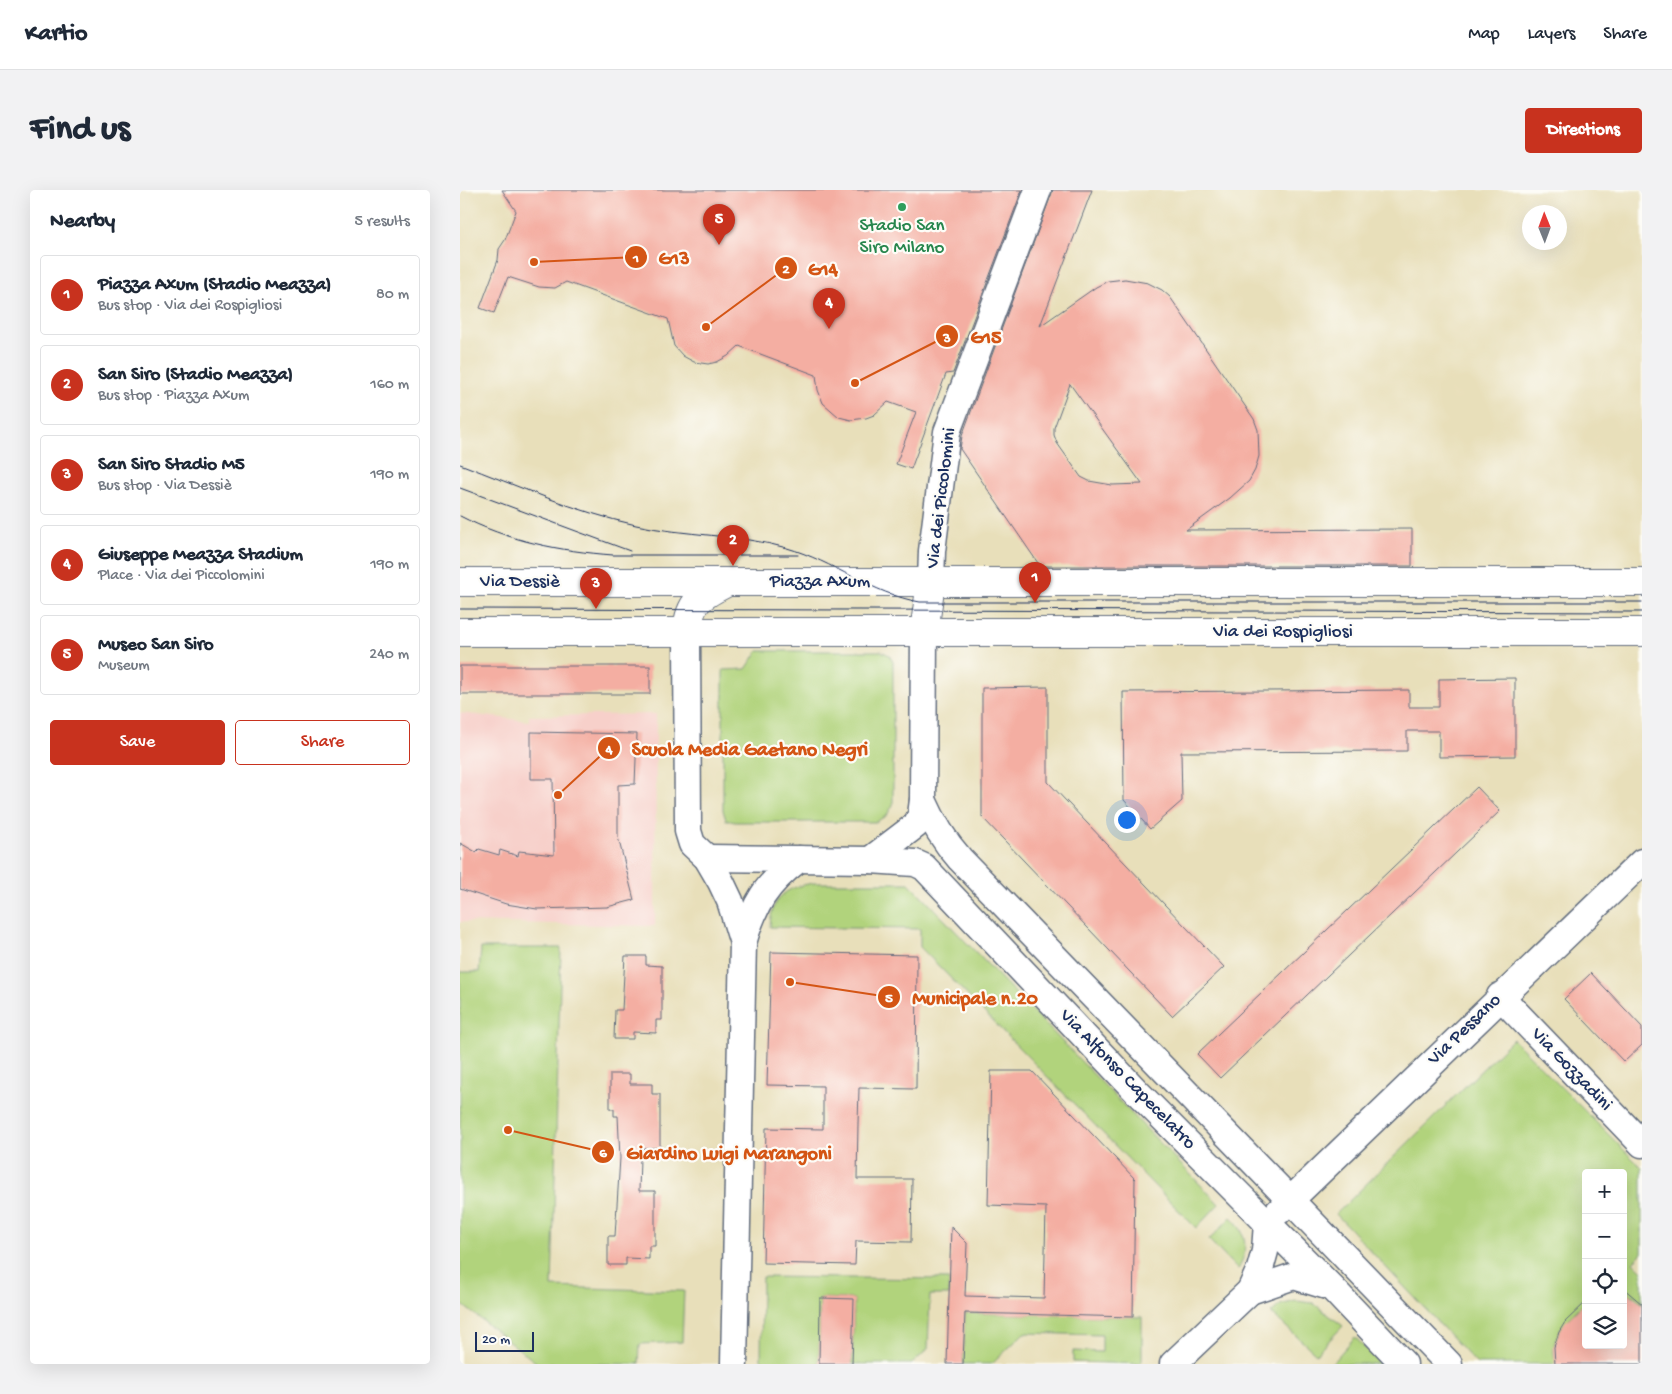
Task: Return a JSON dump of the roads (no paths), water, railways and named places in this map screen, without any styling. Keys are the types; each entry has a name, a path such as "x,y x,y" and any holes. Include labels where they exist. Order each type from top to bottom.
{"main road":[{"name":"Via Dessiè","path":"460,582 729,582"},
{"name":"Piazza Axum","path":"687,632 688,616 702,595 729,582 931,582"},
{"path":"460,632 924,632 931,582 1642,582"},
{"name":"Via dei Rospigliosi","path":"924,632 1642,632"}],"street":[{"name":"Via dei Piccolomini","path":"931,582 932,551 947,432 1038,190"},
{"name":"Piazza Axum","path":"687,632 688,831 692,844 707,858 730,902 743,943"},
{"path":"707,858 870,860 916,825 921,815 923,800 924,632"},
{"name":"Via Alfonso Capecelatro","path":"923,800 932,822 942,839 960,859 1449,1364"},
{"path":"734,1364 743,943 750,916 767,888 780,873 799,859"},
{"name":"Via Alfonso Capecelatro","path":"870,860 915,863 924,867 1138,1093 1333,1289 1404,1364"},
{"name":"Via Pessano","path":"1289,1200 1642,862"},
{"name":"Via Gozzadini","path":"1500,996 1642,1144"},
{"path":"1138,1093 1162,1068"},
{"path":"1173,1364 1250,1291 1260,1269 1265,1250 1267,1223 1289,1200"},
{"path":"1250,1291 1294,1276 1333,1289"}],"tram line":[{"path":"460,464 547,498 614,520 655,529 730,537 787,548 820,561 885,592 920,602 1642,602"},
{"path":"460,488 630,551"},
{"path":"460,516 478,525 516,538 573,551 613,555 798,555"},
{"path":"460,609 1642,612"}],"place":[{"name":"Stadio San Siro Milano","path":"902,207"},
{"name":"Museo San Siro","path":"719,245"},
{"name":"G13","path":"534,262"},
{"name":"G14","path":"706,327"},
{"name":"Giuseppe Meazza Stadium","path":"829,329"},
{"name":"G15","path":"855,383"},
{"name":"San Siro (Stadio Meazza)","path":"733,566"},
{"name":"Piazza Axum (Stadio Meazza)","path":"1035,603"},
{"name":"San Siro Stadio M5","path":"596,609"},
{"name":"Scuola Media Gaetano Negri","path":"558,795"},
{"name":"Municipale n.20","path":"790,982"},
{"name":"Giardino Luigi Marangoni","path":"508,1130"}]}
